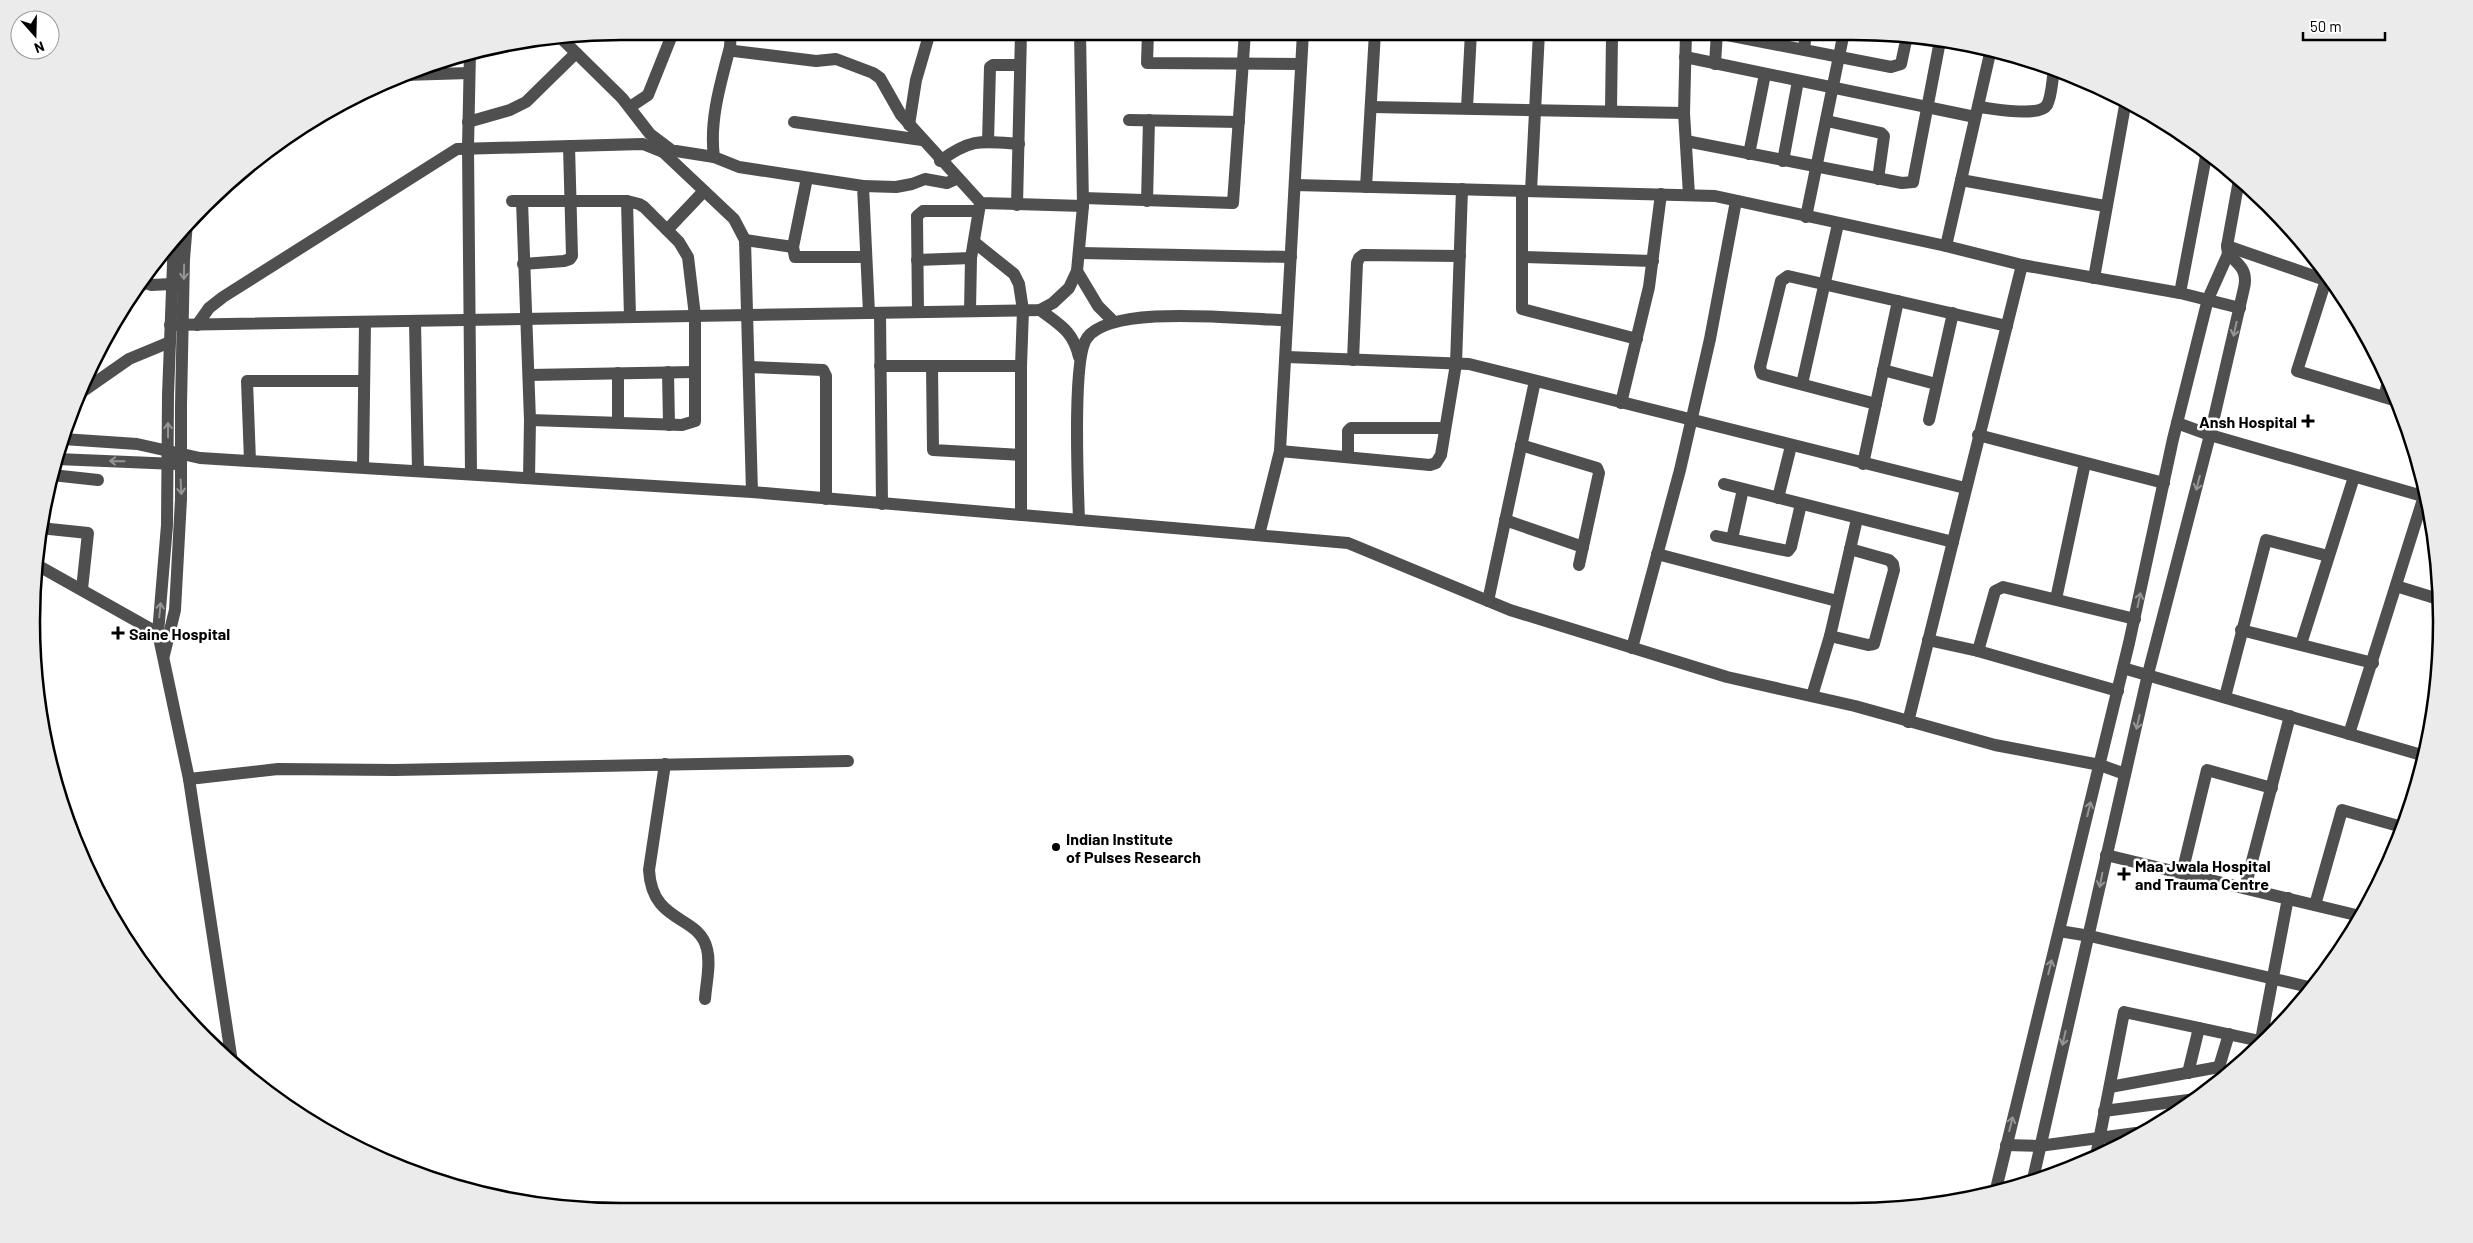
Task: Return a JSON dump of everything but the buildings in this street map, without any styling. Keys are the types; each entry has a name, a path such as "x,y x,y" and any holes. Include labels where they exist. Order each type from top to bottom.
{"street":[{"path":"630,107 648,95 670,40"},
{"path":"714,157 713,131 718,94 731,40"},
{"path":"909,125 916,80 928,40"},
{"path":"1017,205 1021,40"},
{"path":"176,325 1040,310 1053,303 1069,288 1077,271 1080,253 1083,202 1080,40"},
{"path":"1148,40 1147,63 1302,64"},
{"path":"918,312 917,216 923,211 1083,202 1234,203 1244,40"},
{"path":"1259,535 1280,451 1303,40"},
{"path":"1366,187 1375,40"},
{"path":"1467,108 1471,40"},
{"path":"1539,40 1535,109 1527,191 1522,309 1637,339"},
{"path":"1612,40 1612,110"},
{"path":"1686,40 1684,113 1689,195"},
{"path":"1715,64 1717,40"},
{"path":"1755,40 1897,67 1903,60 1909,43"},
{"path":"1804,49 1805,40"},
{"path":"1806,217 1843,40"},
{"path":"566,43 630,107 650,134 704,191 734,219 745,240 752,492"},
{"path":"730,47 739,52 816,61 836,59 870,71 880,78 895,107 979,207 971,258 970,311"},
{"path":"1686,141 1817,168 1902,183 1913,182 1939,47"},
{"path":"468,122 510,110 526,102 576,53"},
{"path":"1685,57 1928,107 1976,112 2028,112 2042,109 2047,105 2053,76"},
{"path":"1946,246 1989,57"},
{"path":"470,60 468,147 471,474"},
{"path":"988,142 990,67 993,65 1020,65"},
{"path":"426,74 469,73"},
{"path":"1749,154 1765,74"},
{"path":"1783,161 1798,80"},
{"path":"1371,107 1612,110 1684,113"},
{"path":"2094,278 2105,206 2124,108"},
{"path":"1129,120 1239,122"},
{"path":"1147,201 1149,120"},
{"path":"1827,121 1881,133 1884,136 1878,179"},
{"path":"794,122 922,140"},
{"path":"940,161 965,144 988,142 1018,144"},
{"path":"196,325 209,308 223,297 451,151 468,147 643,144 667,151 714,157 739,167 864,186 896,187 925,179 947,183 956,179"},
{"path":"524,264 570,260 572,256 569,146"},
{"path":"2180,293 2205,160"},
{"path":"808,178 793,247 795,257 866,257"},
{"path":"1961,180 2105,206"},
{"path":"1295,185 1715,196 1946,246 2022,265 2180,293 2240,308"},
{"path":"864,186 866,257 880,366 882,504"},
{"path":"1997,1184 2124,668 2177,423 2208,299 2228,250 2238,187"},
{"path":"1280,451 1430,465 1436,463 1441,455 1456,364 1462,190"},
{"path":"667,230 704,191"},
{"path":"1621,403 1650,287 1661,194"},
{"path":"529,478 529,375 524,264 517,201 627,201 640,204 667,230 688,257 695,316 695,421 682,425 669,425 530,420"},
{"path":"627,201 630,317"},
{"path":"1632,648 1710,340 1736,201"},
{"path":"1802,384 1826,285 1838,224"},
{"path":"187,235 176,325 174,457 158,633 189,779 230,1052"},
{"path":"745,240 793,247"},
{"path":"974,242 1014,274 1019,284 1023,310 1021,515"},
{"path":"2228,250 2321,279"},
{"path":"2034,1173 2090,936 2106,855 2148,674 2210,436 2240,308 2246,278 2244,269 2228,250"},
{"path":"164,658 175,610 181,499 174,457 170,342 176,325 172,284 173,251"},
{"path":"1080,253 1291,257"},
{"path":"1353,360 1357,263 1359,258 1363,256 1460,256"},
{"path":"1523,257 1653,261"},
{"path":"917,260 971,258"},
{"path":"1908,722 1978,435 2022,265"},
{"path":"1077,271 1098,306 1113,321"},
{"path":"1876,404 1762,374 1760,367 1781,281 1788,276 2007,326"},
{"path":"148,284 172,284"},
{"path":"2326,286 2298,371 2389,398"},
{"path":"1863,464 1898,301"},
{"path":"1040,310 1063,328 1075,341 1080,362"},
{"path":"1929,420 1952,312"},
{"path":"1079,520 1077,416 1080,362 1085,340 1094,329 1113,321 1155,316 1287,320"},
{"path":"363,468 365,322"},
{"path":"415,322 418,471"},
{"path":"90,386 129,359 170,342"},
{"path":"1286,357 1469,364 1965,488"},
{"path":"880,366 1021,366"},
{"path":"932,366 933,450 1021,456"},
{"path":"749,367 823,370 826,376 826,499"},
{"path":"1883,370 1936,384"},
{"path":"668,372 669,425"},
{"path":"529,375 694,372"},
{"path":"618,373 618,422"},
{"path":"250,461 247,382 364,380"},
{"path":"1488,601 1535,381"},
{"path":"2384,397 2386,391"},
{"path":"2177,423 2210,436 2419,494"},
{"path":"1348,457 1348,431 1351,428 1444,428"},
{"path":"1978,435 2164,483"},
{"path":"70,439 137,444 174,457"},
{"path":"1521,445 1598,468 1600,473 1579,565"},
{"path":"1778,498 1791,446"},
{"path":"64,459 200,458 752,492 1348,543 1510,610 1727,677 1812,696 1995,745 2100,765 2125,774"},
{"path":"2056,599 2085,462"},
{"path":"59,476 98,480"},
{"path":"2301,644 2354,477"},
{"path":"1724,484 1953,542"},
{"path":"1732,539 1743,489"},
{"path":"1716,536 1788,551 1791,547 1801,504"},
{"path":"2349,734 2422,506"},
{"path":"1812,696 1830,636 1857,519"},
{"path":"1505,520 1583,547"},
{"path":"48,529 88,533 82,590"},
{"path":"2225,697 2240,630 2266,540 2328,556"},
{"path":"1830,636 1868,645 1874,644 1894,570 1893,564 1889,560 1850,549"},
{"path":"1657,554 1837,601"},
{"path":"43,568 158,633"},
{"path":"1978,652 1995,591 2003,586 2135,619"},
{"path":"2396,586 2432,597"},
{"path":"2240,630 2373,663"},
{"path":"1928,640 2118,691"},
{"path":"2124,668 2417,754"},
{"path":"2245,888 2290,716"},
{"path":"189,779 278,769 395,770 848,761"},
{"path":"665,764 648,870 650,885 659,904 690,926 704,940 708,954 705,999"},
{"path":"2182,873 2207,770 2272,788"},
{"path":"2315,905 2342,810 2396,825"},
{"path":"2106,855 2354,914"},
{"path":"2261,1035 2288,898"},
{"path":"2059,931 2090,936 2304,986"},
{"path":"2098,1148 2124,1012 2256,1039"},
{"path":"2188,1073 2198,1028"},
{"path":"2110,1087 2219,1067 2229,1034"},
{"path":"2104,1111 2182,1100"},
{"path":"2006,1145 2040,1146 2124,1135"}],"place":[{"name":"Ansh Hospital","path":"2308,421"},
{"name":"Saine Hospital","path":"118,633"},
{"name":"Indian Institute of Pulses Research","path":"1056,847"},
{"name":"Maa Jwala Hospital and Trauma Centre","path":"2124,874"}]}
